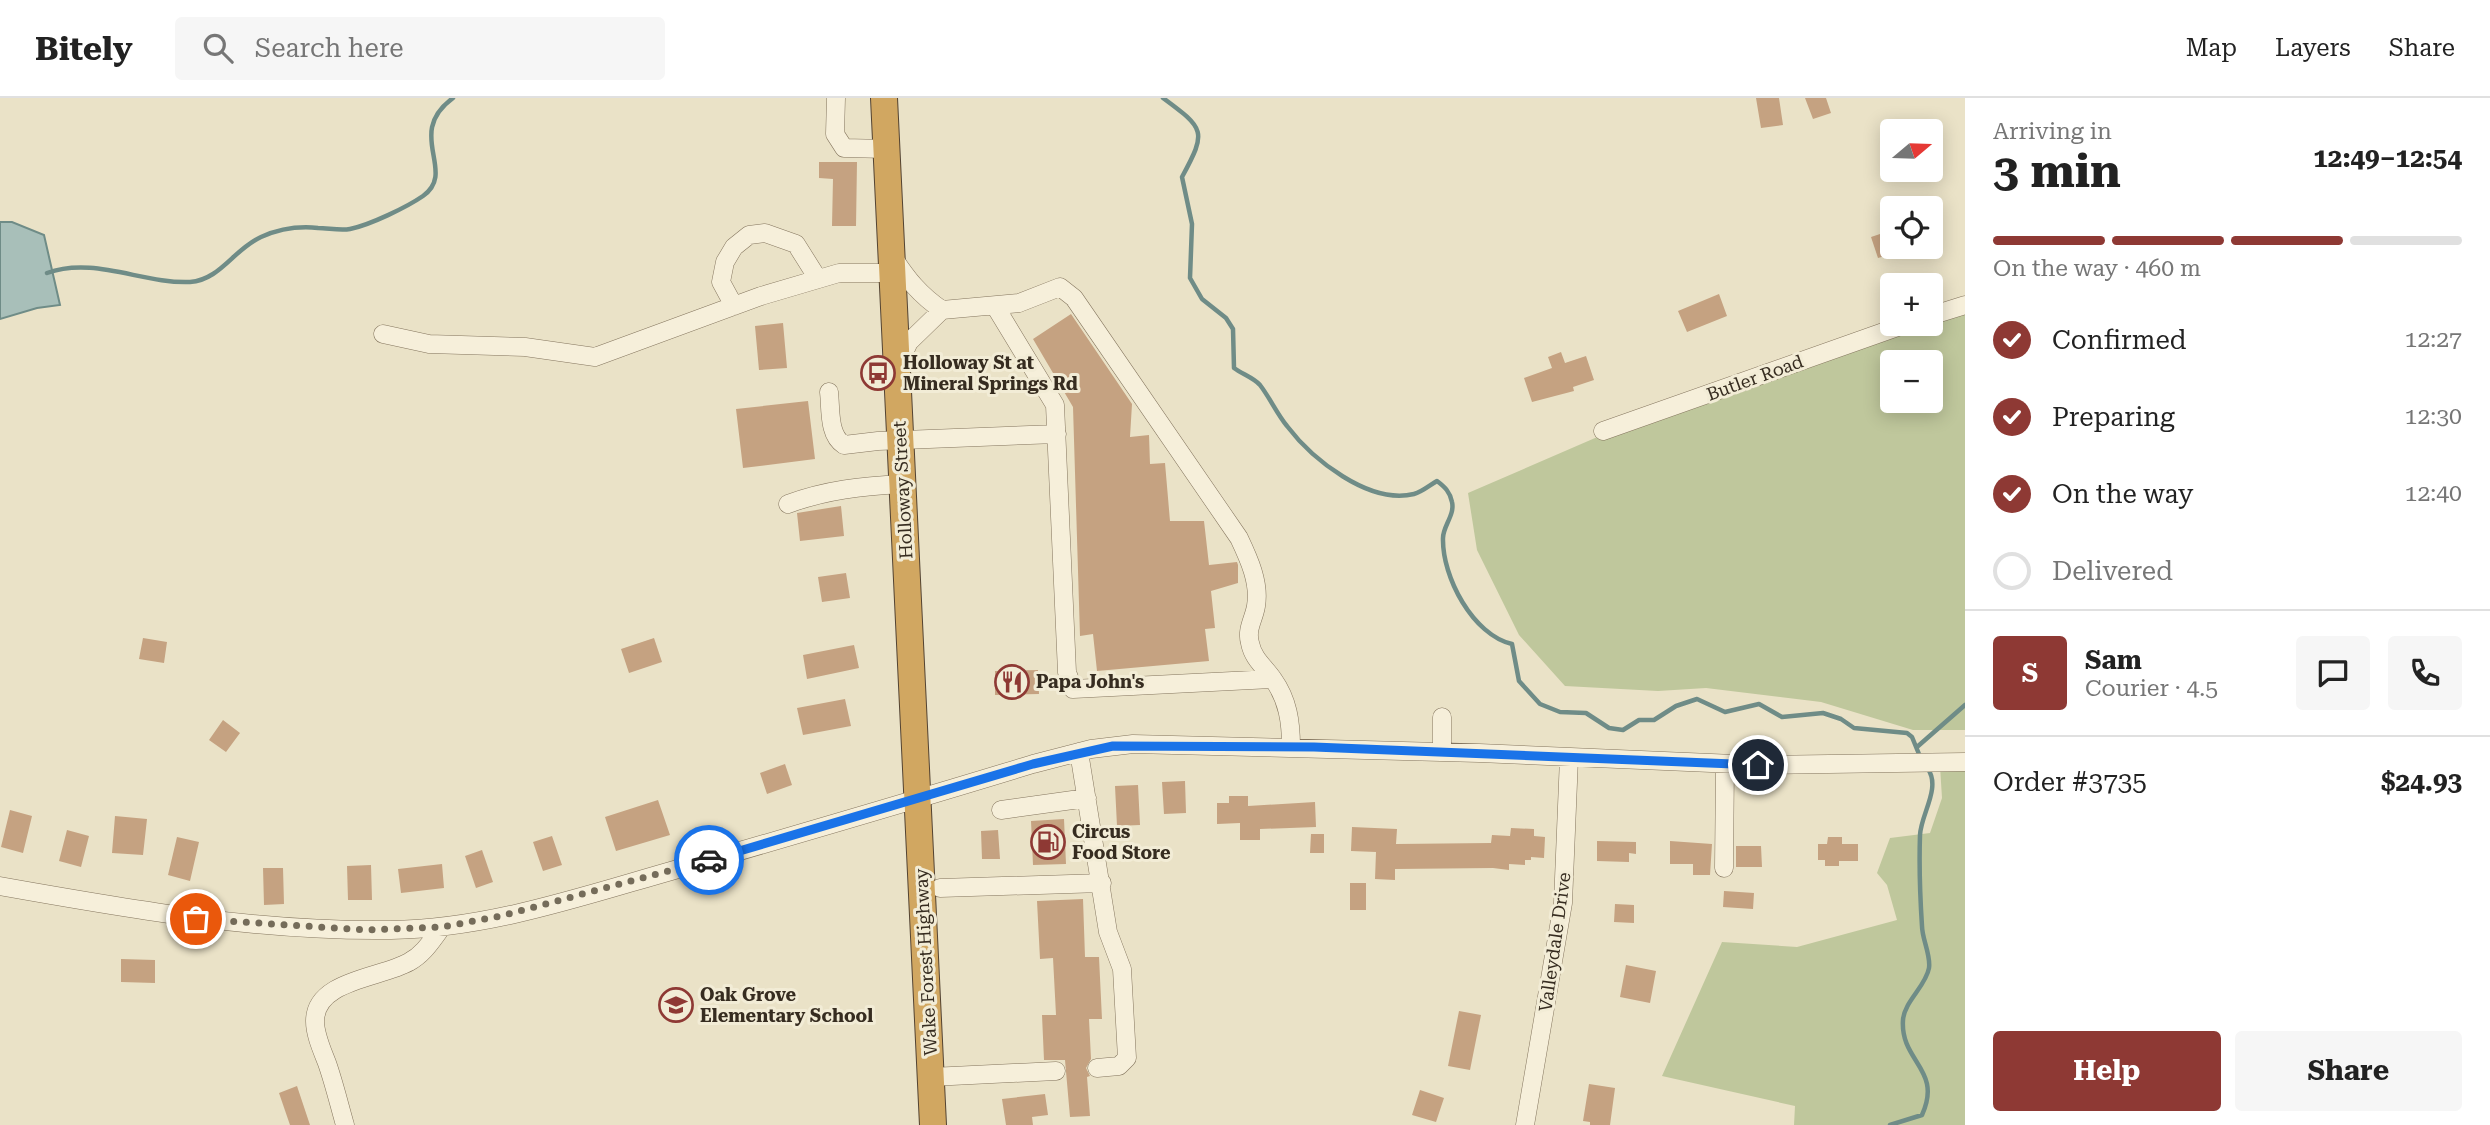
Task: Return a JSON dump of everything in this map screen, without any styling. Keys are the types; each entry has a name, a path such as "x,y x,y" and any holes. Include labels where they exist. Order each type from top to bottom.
{"highway":[{"name":"Holloway Street","path":"884,98 918,799"},
{"name":"Wake Forest Highway","path":"918,799 933,1125"}],"street":[{"path":"836,98 835,134 844,148 887,149"},
{"path":"734,306 721,282 725,262 734,247 749,235 765,233 796,244 818,279"},
{"path":"383,334 429,344 525,347 595,357 734,306 818,279 892,263 924,298 942,310 1019,303 1060,287 1074,298 1239,538 1256,585 1256,607 1249,629 1249,641 1254,656 1273,679 1285,700 1290,721 1291,747"},
{"path":"1943,312 1965,305"},
{"path":"995,306 1052,398 1057,434 1067,671 1073,689 1273,679"},
{"path":"897,368 909,342 942,310"},
{"name":"Butler Road","path":"1603,431 1880,333"},
{"path":"829,392 833,432 838,442 844,445 1057,434"},
{"path":"788,504 813,494 845,488 903,484"},
{"path":"1442,717 1442,752"},
{"path":"0,887 218,922 391,930 442,927 501,916 615,887 1079,752 1133,744 1442,752 1725,764 1965,762"},
{"path":"1079,752 1108,932 1122,969 1127,1058 1119,1066 1097,1068"},
{"name":"Valleydale Drive","path":"1525,1125 1563,903 1570,758"},
{"path":"1724,868 1725,764"},
{"path":"1000,810 1087,798"},
{"path":"940,888 1102,883"},
{"path":"345,1125 317,1034 316,1012 320,1003 340,986 410,962 426,948 442,927"},
{"path":"931,1077 1056,1071"}],"green space":[{"path":"1965,308 1965,730 1913,730 1821,702 1706,688 1658,691 1565,686 1519,635 1477,550 1468,493 1602,435 1880,336 1943,336 1943,318"},
{"path":"1965,765 1965,1125 1794,1125 1795,1106 1662,1076 1722,942 1797,947 1897,920 1887,885 1877,873 1890,838 1930,833 1942,798 1940,766"}],"water":[{"path":"0,222 12,222 44,235 60,305 37,308 0,319"}],"building":[{"path":"1756,98 1779,98 1783,125 1761,128"},
{"path":"1805,98 1826,98 1831,113 1813,119"},
{"path":"819,162 857,162 856,226 832,226 833,179 819,178"},
{"path":"1880,234 1880,257 1878,258 1871,237"},
{"path":"1719,294 1727,316 1687,332 1678,311"},
{"path":"1071,314 1132,404 1130,437 1149,435 1150,464 1165,463 1170,521 1204,521 1209,565 1237,562 1238,583 1211,591 1215,628 1205,629 1209,661 1097,671 1093,634 1080,636 1073,407 1033,339"},
{"path":"783,323 787,368 759,370 755,326"},
{"path":"1561,352 1565,363 1586,356 1594,380 1573,387 1574,391 1532,402 1524,378 1552,368 1548,357"},
{"path":"808,401 815,459 743,468 736,409"},
{"path":"841,506 844,536 800,541 797,513"},
{"path":"846,573 850,598 822,602 818,577"},
{"path":"143,638 167,642 164,663 139,659"},
{"path":"654,638 662,662 629,673 621,649"},
{"path":"854,645 859,668 807,679 803,655"},
{"path":"1038,670 1039,694 995,695 995,671"},
{"path":"845,699 851,726 803,735 797,708"},
{"path":"223,720 240,733 226,752 209,740"},
{"path":"785,764 792,785 767,794 760,773"},
{"path":"1185,781 1186,813 1164,814 1162,782"},
{"path":"1138,785 1140,825 1117,826 1115,786"},
{"path":"1229,796 1248,796 1248,806 1315,802 1316,827 1260,829 1260,840 1240,840 1240,823 1217,824 1217,803 1229,803"},
{"path":"658,800 670,835 616,851 605,817"},
{"path":"10,810 32,816 23,853 1,847"},
{"path":"115,816 147,819 143,855 112,853"},
{"name":"Circus Food Store","path":"1064,819 1066,864 1033,865 1031,821"},
{"path":"1352,827 1397,829 1396,844 1491,843 1492,835 1510,836 1511,828 1534,829 1534,836 1545,837 1544,858 1531,857 1531,860 1525,860 1525,865 1509,864 1509,870 1395,869 1395,880 1375,879 1376,852 1351,851"},
{"path":"67,830 89,836 81,867 59,861"},
{"path":"998,830 1000,859 982,859 981,831"},
{"path":"1311,834 1324,834 1324,853 1310,853"},
{"path":"552,836 562,865 543,871 533,842"},
{"path":"177,837 199,842 190,881 168,875"},
{"path":"1828,837 1842,837 1842,844 1858,844 1858,861 1839,861 1839,866 1825,866 1825,860 1818,860 1818,844 1827,844"},
{"path":"1597,841 1636,842 1636,854 1629,853 1629,862 1597,861"},
{"path":"1670,841 1712,844 1710,875 1693,875 1693,864 1670,864"},
{"path":"1736,846 1761,846 1762,867 1736,867"},
{"path":"482,850 493,882 476,888 465,856"},
{"path":"442,864 444,888 401,893 398,869"},
{"path":"371,865 372,900 348,900 347,866"},
{"path":"263,868 283,868 284,904 264,905"},
{"path":"1350,883 1366,883 1366,910 1350,910"},
{"path":"1724,891 1754,893 1753,909 1723,907"},
{"path":"1083,899 1085,957 1099,957 1102,1019 1089,1019 1091,1059 1086,1068 1090,1076 1087,1077 1090,1116 1070,1117 1065,1060 1044,1060 1042,1015 1056,1015 1053,958 1040,959 1037,901"},
{"path":"1615,904 1634,905 1634,923 1614,922"},
{"path":"121,959 155,960 155,983 121,982"},
{"path":"1626,965 1656,971 1650,1003 1620,997"},
{"path":"1459,1011 1481,1015 1470,1070 1448,1066"},
{"path":"1589,1084 1615,1088 1610,1125 1590,1125 1590,1122 1583,1121"},
{"path":"297,1086 310,1125 290,1125 279,1093"},
{"path":"1420,1090 1444,1098 1436,1122 1412,1115"},
{"path":"1045,1094 1048,1115 1032,1117 1033,1125 1006,1125 1002,1099"}],"waterway":[{"path":"47,273 65,269 101,269 154,279 190,282 210,276 251,242 268,234 311,227 346,230 378,220 423,196 432,186 436,175 431,138 433,125 439,112 453,98"},
{"path":"1163,98 1187,117 1198,132 1195,150 1182,177 1192,224 1190,278 1202,299 1226,318 1233,329 1234,368 1255,380 1298,439 1326,465 1343,476 1379,493 1397,496 1417,493 1437,481 1445,488 1450,495 1452,507 1443,538 1444,553 1454,586 1473,617 1485,629 1512,644 1519,681 1540,704 1560,712 1586,713 1609,728 1623,730 1639,720 1654,720 1676,706 1697,699 1725,712 1759,704 1782,717 1823,713 1841,719 1854,728 1907,733 1912,737 1921,759"},
{"path":"1917,747 1965,705"},
{"path":"1890,1125 1922,1115 1927,1099 1924,1076 1908,1046 1903,1020 1904,1013 1929,968 1922,931 1920,869 1921,827 1932,784 1928,769"}],"way so far":[{"path":"196,919 366,930 442,927 501,916 709,860"}],"place":[{"name":"Holloway St at Mineral Springs Rd","path":"878,373"},
{"name":"Papa John's","path":"1012,682"},
{"name":"Circus Food Store","path":"1048,842"},
{"name":"Oak Grove Elementary School","path":"676,1005"}],"route":[{"path":"709,860 1033,764 1091,749 1133,744 1314,747 1758,765"}]}
